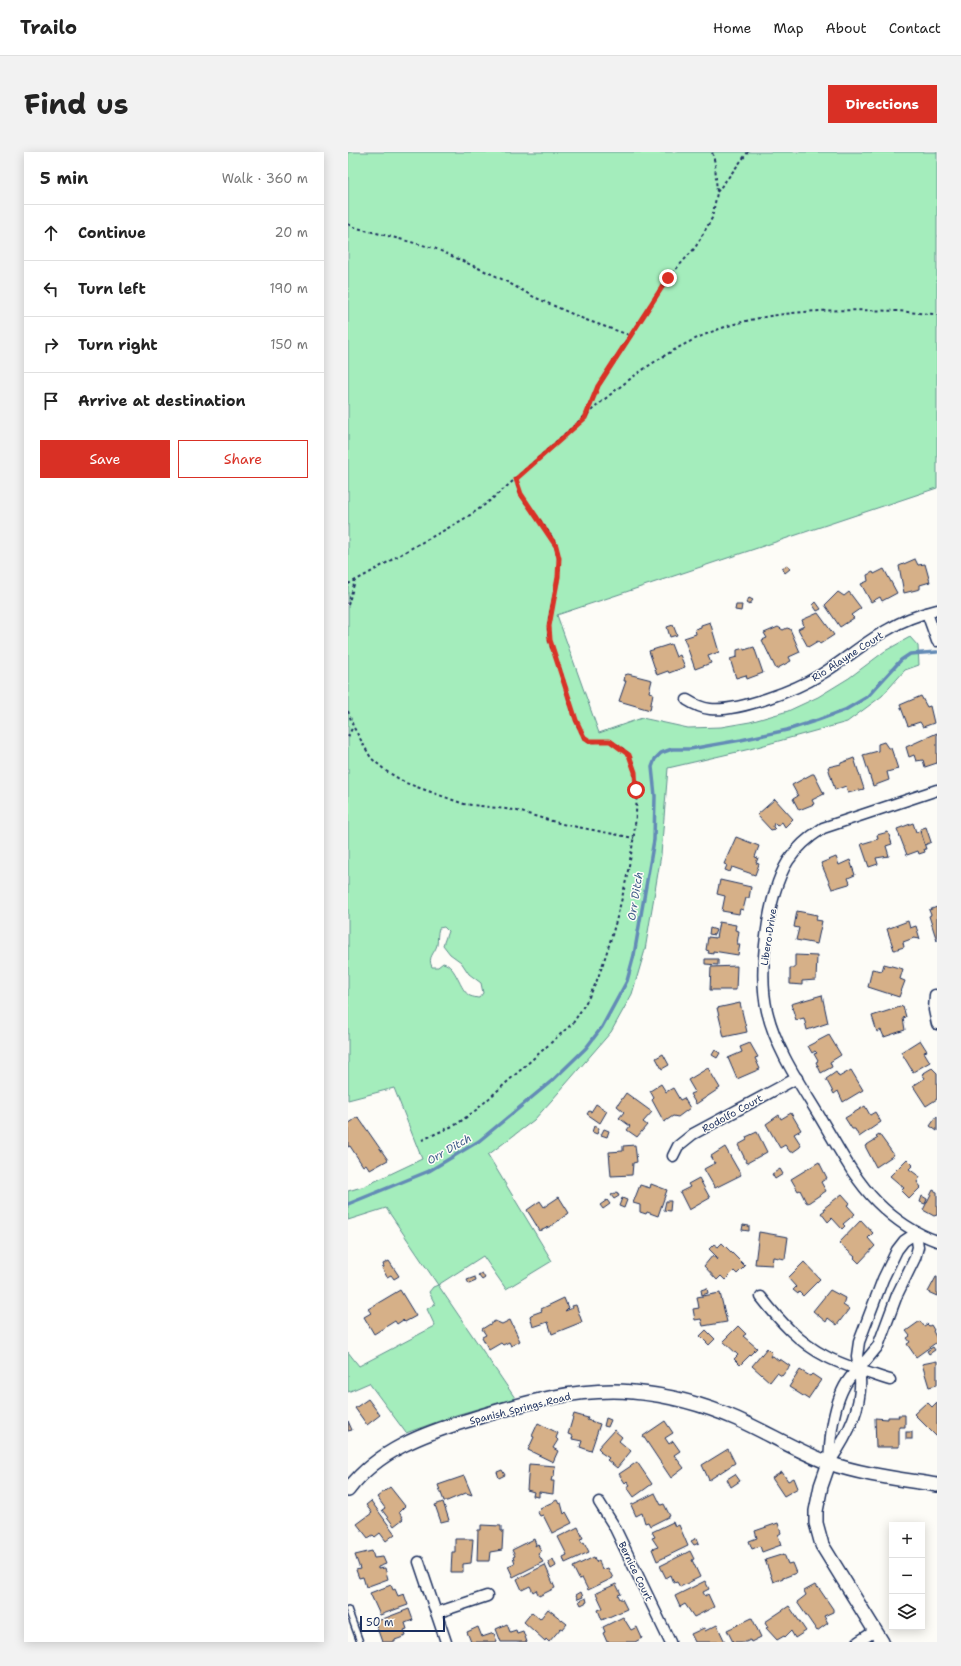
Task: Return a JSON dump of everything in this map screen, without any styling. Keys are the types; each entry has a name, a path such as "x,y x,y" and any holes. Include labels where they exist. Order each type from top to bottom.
{"street":[{"path":"932,611 937,641"},
{"name":"Rio Alayne Court","path":"687,700 698,707 721,709 778,694 820,675 890,628 932,611"},
{"name":"Libero Drive","path":"937,790 823,828 798,848 781,875 766,936 763,974 764,992 772,1028 779,1047 855,1175 866,1190 891,1214 916,1233 937,1241"},
{"path":"935,995 934,1010 937,1024"},
{"name":"Rodolfo Court","path":"673,1156 678,1146 694,1134 797,1078"},
{"path":"829,1463 848,1433 861,1394 860,1369 857,1356 859,1342 897,1250 904,1241 916,1233 918,1247 915,1258 897,1295 878,1346 860,1369 850,1376 842,1392 832,1424 829,1463 818,1500 816,1523 818,1534 830,1561 878,1637 858,1642"},
{"path":"761,1297 777,1317 801,1340 826,1356 890,1380"},
{"name":"Spanish Springs Road","path":"348,1490 360,1475 378,1459 392,1450 460,1422 518,1406 555,1398 597,1392 621,1391 651,1394 670,1398 726,1414 829,1463 853,1470 937,1485"},
{"name":"Bernice Court","path":"599,1502 614,1526 670,1642"},
{"path":"419,1562 446,1642"},
{"path":"436,1613 486,1596"}],"lane":[{"path":"348,1609 360,1642"}],"path":[{"path":"585,418 598,386 632,336 668,278 695,248 712,218 717,193 715,163 712,152"},
{"path":"717,193 748,152"},
{"path":"348,224 353,227 434,248 498,277 534,297 586,320 632,336"},
{"path":"348,584 372,573 462,520 491,500 585,418 661,357 723,328 792,314 866,311 937,314"},
{"path":"422,1140 457,1124 476,1110 573,1023 584,1006 596,981 606,952 626,881 634,838 636,790 635,772 629,755 610,741 590,741 584,737 576,720 550,640 549,626 557,584 559,558 556,546 521,494 516,479"},
{"path":"348,605 356,580"},
{"path":"348,711 353,726 371,758 386,772 406,783 432,794 464,804 514,810 562,824 634,838"},
{"path":"348,737 353,726"}],"green space":[{"path":"348,152 937,152 937,488 557,615 599,733 642,718 688,728 721,727 750,722 788,711 818,697 849,678 885,651 910,637 918,646 919,665 905,670 882,696 847,722 750,749 668,768 661,855 645,950 632,994 611,1032 552,1100 534,1120 488,1155 552,1261 506,1289 483,1256 438,1285 386,1208 348,1220 348,1191 365,1186 422,1159 394,1088 348,1100","holes":["444,927 448,931 443,945 450,954 461,962 469,974 481,983 483,993 479,998 470,996 466,993 455,973 448,965 443,963 438,967 432,967 430,960 437,945 439,928"]},
{"path":"438,1285 515,1398 456,1415 406,1433 369,1383 348,1392 348,1352 359,1366 435,1326 427,1309 435,1304 429,1292 433,1287"}],"building":[{"path":"915,559 918,565 925,564 930,582 920,585 920,589 904,593 899,566"},
{"path":"787,565 790,569 785,573 782,568"},
{"path":"884,569 897,593 882,601 880,597 871,602 861,584 868,581 867,575 873,572 874,574"},
{"path":"838,592 844,596 849,592 861,608 851,615 854,618 840,627 825,605"},
{"path":"749,598 753,600 749,605 746,603"},
{"path":"816,602 821,609 817,611 813,605"},
{"path":"736,605 742,605 741,611 735,610"},
{"path":"818,613 834,635 820,644 818,641 808,647 798,629 804,626 802,620"},
{"path":"710,622 719,652 708,656 711,663 695,669 684,638 696,634 695,629"},
{"path":"673,625 677,635 670,637 667,627"},
{"path":"778,627 783,630 787,628 790,629 800,652 789,657 791,661 776,669 762,640 767,638 764,633"},
{"path":"671,644 676,657 680,655 685,667 669,673 668,671 657,675 649,651"},
{"path":"754,647 763,673 747,679 746,675 736,678 730,659 737,657 737,650 744,648 744,650"},
{"path":"628,674 652,680 649,692 653,693 650,710 619,701 626,681 624,681 625,675"},
{"path":"921,696 927,707 930,706 934,723 923,727 920,722 908,726 900,705"},
{"path":"937,733 937,763 925,767 923,760 916,761 914,755 909,757 906,747"},
{"path":"884,742 888,748 891,748 898,769 887,772 889,780 873,786 863,755 878,751 878,744"},
{"path":"854,758 864,789 848,793 846,786 835,790 828,767 841,764"},
{"path":"814,774 824,794 812,800 814,804 799,810 793,799 798,796 792,785"},
{"path":"775,799 793,819 785,827 782,822 777,826 774,823 773,827 775,829 771,830 757,815"},
{"path":"913,823 916,832 920,831 926,849 924,849 925,852 919,854 918,851 907,855 897,829"},
{"path":"926,827 931,842 925,845 920,829"},
{"path":"888,832 892,844 886,846 889,856 876,858 878,864 869,867 861,844 878,839 877,835"},
{"path":"736,837 759,846 755,857 758,858 756,863 759,864 755,875 732,867 730,872 725,870 727,865 724,864"},
{"path":"836,857 839,865 850,860 855,875 848,878 849,884 832,889 821,863"},
{"path":"720,880 751,887 749,898 746,898 743,910 740,909 739,914 722,911 725,896 717,894"},
{"path":"937,907 937,941 929,916 931,915 929,910"},
{"path":"797,911 817,915 816,920 822,921 817,944 796,940 799,928 794,927"},
{"path":"908,921 910,928 916,926 920,939 914,938 903,942 904,947 894,950 887,929"},
{"path":"719,922 736,925 735,930 739,931 737,944 740,944 738,955 713,951 713,954 708,953 709,951 706,950 708,937 716,938"},
{"path":"710,928 716,930 714,935 709,934"},
{"path":"795,955 817,956 816,980 802,981 802,985 790,984 790,968 795,968"},
{"path":"705,959 718,959 718,965 705,964"},
{"path":"884,964 903,969 900,979 905,981 899,997 868,987 872,969 882,971"},
{"path":"737,966 736,990 710,990 711,967"},
{"path":"822,995 828,1023 807,1030 804,1018 796,1020 791,1004"},
{"path":"740,1003 747,1032 724,1037 717,1008"},
{"path":"903,1006 906,1017 903,1018 905,1030 884,1037 881,1030 877,1032 872,1016"},
{"path":"829,1035 841,1055 830,1062 832,1067 821,1073 816,1062 818,1061 814,1054 817,1053 815,1051 812,1053 808,1046"},
{"path":"920,1040 927,1051 924,1052 930,1062 913,1072 901,1052"},
{"path":"750,1043 758,1057 755,1058 760,1069 737,1079 728,1058 742,1052 740,1047"},
{"path":"715,1050 720,1053 717,1058 712,1055"},
{"path":"663,1054 669,1065 662,1069 656,1058"},
{"path":"708,1068 720,1088 696,1104 690,1094 695,1092 688,1080"},
{"path":"932,1068 937,1073 937,1099 926,1106 913,1086 925,1078 922,1074"},
{"path":"851,1070 863,1090 843,1102 838,1091 834,1094 826,1079 836,1072 839,1077"},
{"path":"661,1084 666,1092 673,1088 680,1100 684,1098 690,1108 678,1117 673,1116 664,1122 652,1100 654,1098 650,1091"},
{"path":"626,1093 652,1112 643,1122 647,1125 637,1137 627,1130 630,1126 619,1118 624,1112 617,1106"},
{"path":"596,1104 607,1111 600,1123 587,1114 589,1111 591,1112"},
{"path":"865,1106 870,1115 875,1112 881,1122 859,1137 855,1129 852,1129 845,1118"},
{"path":"791,1113 801,1130 794,1134 801,1145 793,1152 790,1152 785,1145 780,1148 766,1124 779,1115 781,1119"},
{"path":"937,1116 937,1131 930,1126"},
{"path":"358,1117 388,1160 370,1170 366,1164 363,1166 350,1146 348,1147 348,1124"},
{"path":"594,1126 599,1128 597,1134 592,1132"},
{"path":"604,1129 609,1131 607,1137 601,1135"},
{"path":"757,1132 767,1152 747,1163 738,1145 747,1140 746,1137"},
{"path":"879,1134 894,1155 876,1167 865,1146 878,1138 876,1136"},
{"path":"635,1145 637,1162 633,1163 632,1175 611,1176 609,1152 623,1151 623,1146"},
{"path":"725,1147 741,1175 715,1188 704,1169 715,1163 711,1156"},
{"path":"907,1159 913,1165 909,1169 920,1177 917,1182 921,1187 909,1199 901,1191 904,1188 890,1176"},
{"path":"819,1162 827,1178 821,1182 826,1191 808,1203 800,1190 798,1191 791,1179"},
{"path":"780,1169 783,1174 775,1179 772,1174"},
{"path":"699,1178 710,1198 689,1210 680,1192 690,1187 688,1184"},
{"path":"651,1184 667,1190 658,1216 647,1212 646,1214 640,1212 640,1205 633,1203 640,1185 650,1188"},
{"path":"933,1190 937,1192 937,1215 934,1216 923,1210"},
{"path":"617,1192 619,1196 614,1199 611,1195"},
{"path":"842,1194 850,1203 847,1205 855,1214 843,1224 845,1226 842,1229 832,1218 828,1222 821,1213 825,1210 824,1208"},
{"path":"922,1196 927,1199 925,1204 920,1202"},
{"path":"559,1197 569,1213 551,1226 540,1231 527,1210 540,1201 544,1207"},
{"path":"622,1198 627,1200 624,1208 619,1206"},
{"path":"607,1200 610,1204 603,1209 600,1205"},
{"path":"666,1201 671,1201 670,1211 664,1210"},
{"path":"861,1220 873,1233 868,1238 875,1246 859,1263 854,1258 855,1257 839,1243"},
{"path":"743,1225 749,1226 749,1231 742,1230"},
{"path":"759,1232 788,1237 785,1259 773,1257 772,1265 755,1264"},
{"path":"722,1243 745,1266 737,1274 734,1271 725,1280 721,1276 717,1280 704,1266 713,1255 717,1260 718,1258 709,1249 714,1244 718,1247"},
{"path":"389,1261 399,1276 394,1279 391,1275 387,1277 382,1268 384,1267 383,1264"},
{"path":"804,1262 820,1279 803,1296 799,1292 798,1294 793,1290 796,1287 788,1278"},
{"path":"482,1273 485,1278 482,1280 478,1275"},
{"path":"475,1277 476,1281 469,1284 467,1280"},
{"path":"937,1277 937,1296 928,1292"},
{"path":"707,1288 708,1293 702,1295 701,1290"},
{"path":"400,1290 416,1316 405,1322 403,1320 397,1324 395,1321 374,1334 364,1317 371,1313 368,1309"},
{"path":"830,1290 845,1298 843,1305 849,1309 837,1325 828,1318 826,1322 813,1311"},
{"path":"720,1293 727,1322 703,1326 701,1319 695,1320 693,1309 699,1308 697,1297"},
{"path":"564,1298 568,1308 565,1311 576,1305 582,1322 552,1334 548,1322 533,1327 531,1315 542,1311 541,1309"},
{"path":"510,1320 520,1341 511,1346 509,1342 503,1345 501,1343 489,1350 482,1337 486,1335 482,1329 495,1321 502,1324"},
{"path":"920,1321 924,1326 927,1324 929,1326 931,1325 937,1342 916,1357 907,1344 910,1342 907,1338 910,1336 906,1331"},
{"path":"738,1326 746,1334 743,1336 757,1348 740,1365 734,1359 738,1355 723,1341"},
{"path":"706,1330 715,1339 709,1345 700,1336"},
{"path":"933,1347 935,1350 929,1354 927,1351"},
{"path":"767,1348 772,1353 770,1357 773,1356 779,1361 780,1359 790,1366 782,1376 777,1373 770,1382 752,1366"},
{"path":"937,1361 937,1385 929,1387 922,1364"},
{"path":"800,1370 810,1376 812,1374 821,1380 808,1399 789,1387"},
{"path":"368,1399 380,1415 367,1425 355,1408"},
{"path":"927,1402 932,1407 937,1402 937,1436 914,1414"},
{"path":"574,1414 588,1418 587,1420 600,1424 591,1451 580,1447 582,1441 572,1439 573,1436 568,1434"},
{"path":"898,1415 905,1415 905,1427 899,1427 899,1447 876,1447 875,1418 888,1419 888,1417 899,1417"},
{"path":"606,1418 611,1420 608,1427 604,1426"},
{"path":"348,1421 352,1430 348,1431"},
{"path":"665,1421 673,1433 665,1438 669,1444 673,1441 680,1451 674,1455 684,1468 671,1478 643,1436"},
{"path":"538,1423 558,1433 556,1438 558,1440 553,1448 558,1451 553,1462 528,1450"},
{"path":"614,1430 622,1437 619,1441 631,1451 617,1468 607,1460 609,1458 600,1452 601,1451 598,1448"},
{"path":"906,1432 912,1432 912,1439 906,1439"},
{"path":"728,1449 735,1463 709,1480 702,1465"},
{"path":"637,1462 652,1484 634,1497 627,1487 630,1485 627,1481 625,1483 619,1474"},
{"path":"529,1464 555,1466 554,1477 552,1477 551,1481 554,1481 553,1494 539,1492 539,1497 533,1496 534,1492 527,1490"},
{"path":"502,1470 505,1475 499,1478 497,1472"},
{"path":"782,1472 788,1481 794,1478 798,1488 784,1496 772,1478"},
{"path":"735,1474 740,1481 731,1487 727,1479"},
{"path":"464,1476 472,1495 466,1493 444,1501 438,1485"},
{"path":"390,1487 405,1506 399,1512 403,1519 394,1526 382,1510 385,1508 377,1497"},
{"path":"655,1493 661,1505 664,1504 670,1516 650,1526 648,1522 645,1523 642,1513 636,1516 631,1505"},
{"path":"557,1500 559,1504 561,1503 564,1514 566,1512 572,1523 552,1533 543,1515 540,1516 537,1511"},
{"path":"371,1501 395,1534 386,1541 380,1533 375,1537 373,1535 368,1538 357,1524 372,1513 366,1505"},
{"path":"443,1502 449,1520 441,1522 435,1505"},
{"path":"673,1522 675,1527 679,1525 688,1546 657,1561 652,1549 658,1547 652,1538 655,1537 652,1532"},
{"path":"778,1523 781,1533 778,1535 781,1545 762,1552 760,1546 752,1549 749,1541 757,1538 755,1531"},
{"path":"481,1525 501,1526 501,1531 503,1531 502,1550 490,1552 489,1561 477,1561 478,1530 481,1530"},
{"path":"578,1527 583,1538 580,1539 582,1543 584,1542 589,1552 565,1563 563,1557 567,1555 558,1537"},
{"path":"697,1538 699,1543 694,1545 691,1541"},
{"path":"455,1539 473,1539 471,1563 463,1564 463,1572 451,1572 452,1552 455,1552"},
{"path":"534,1539 536,1544 535,1546 538,1544 541,1552 538,1554 543,1562 513,1577 508,1566 515,1563 513,1557 515,1556 512,1550"},
{"path":"372,1551 374,1558 383,1557 386,1564 378,1567 378,1569 385,1568 388,1579 366,1587 363,1577 359,1578 356,1570 360,1569 355,1555"},
{"path":"690,1551 694,1559 692,1560 700,1577 680,1587 677,1582 674,1583 671,1575 666,1578 660,1566"},
{"path":"784,1554 788,1564 792,1563 796,1573 773,1582 765,1560"},
{"path":"594,1557 596,1562 599,1560 602,1570 608,1568 613,1578 588,1590 582,1578 579,1579 573,1567"},
{"path":"553,1559 556,1566 551,1569 548,1562"},
{"path":"545,1565 555,1588 539,1596 536,1590 533,1592 530,1586 522,1590 517,1579"},
{"path":"705,1581 709,1589 703,1592 705,1596 708,1594 714,1607 694,1617 685,1604 680,1607 675,1596"},
{"path":"616,1584 621,1594 618,1595 620,1599 622,1599 627,1609 602,1620 598,1610 603,1608 596,1593"},
{"path":"391,1585 393,1590 395,1589 398,1596 404,1594 408,1605 380,1615 370,1593"},
{"path":"815,1585 833,1609 833,1612 824,1616 828,1623 817,1631 797,1602 806,1595 804,1591"},
{"path":"581,1592 583,1597 578,1599 576,1595"},
{"path":"586,1598 587,1602 581,1605 579,1601"},
{"path":"789,1606 806,1631 795,1638 791,1631 785,1637 784,1636 777,1640 766,1628 768,1627 765,1622"},
{"path":"409,1609 413,1620 405,1623 407,1629 404,1630 406,1636 395,1640 395,1642 382,1642 375,1622"},
{"path":"548,1609 567,1624 563,1629 561,1628 549,1642 546,1639 545,1641 524,1622 532,1612 540,1619"},
{"path":"623,1617 631,1630 637,1627 642,1638 635,1642 607,1642 603,1633 605,1632 603,1627"},
{"path":"752,1618 761,1637 751,1642 750,1640 746,1642 733,1642 727,1630"},
{"path":"507,1624 510,1632 516,1630 517,1633 523,1631 527,1642 501,1642 496,1629"},
{"path":"717,1625 725,1642 695,1642 691,1634 704,1628 705,1631"},
{"path":"478,1627 482,1637 494,1633 497,1642 471,1642 467,1632"}],"waterway":[{"name":"Orr Ditch","path":"348,1204 429,1171 479,1141 554,1079 586,1048 602,1027 627,981 634,955 654,840 655,796 652,767 655,759 661,753 672,749 690,749 741,740 787,730 818,720 845,710 867,697 901,660 910,654 937,652"}],"route":[{"path":"636,790 635,772 629,755 610,741 590,741 584,737 576,720 550,640 549,626 558,577 559,558 556,546 547,530 532,512 521,494 517,487 516,479 565,434 585,418 598,386 668,278"}]}
